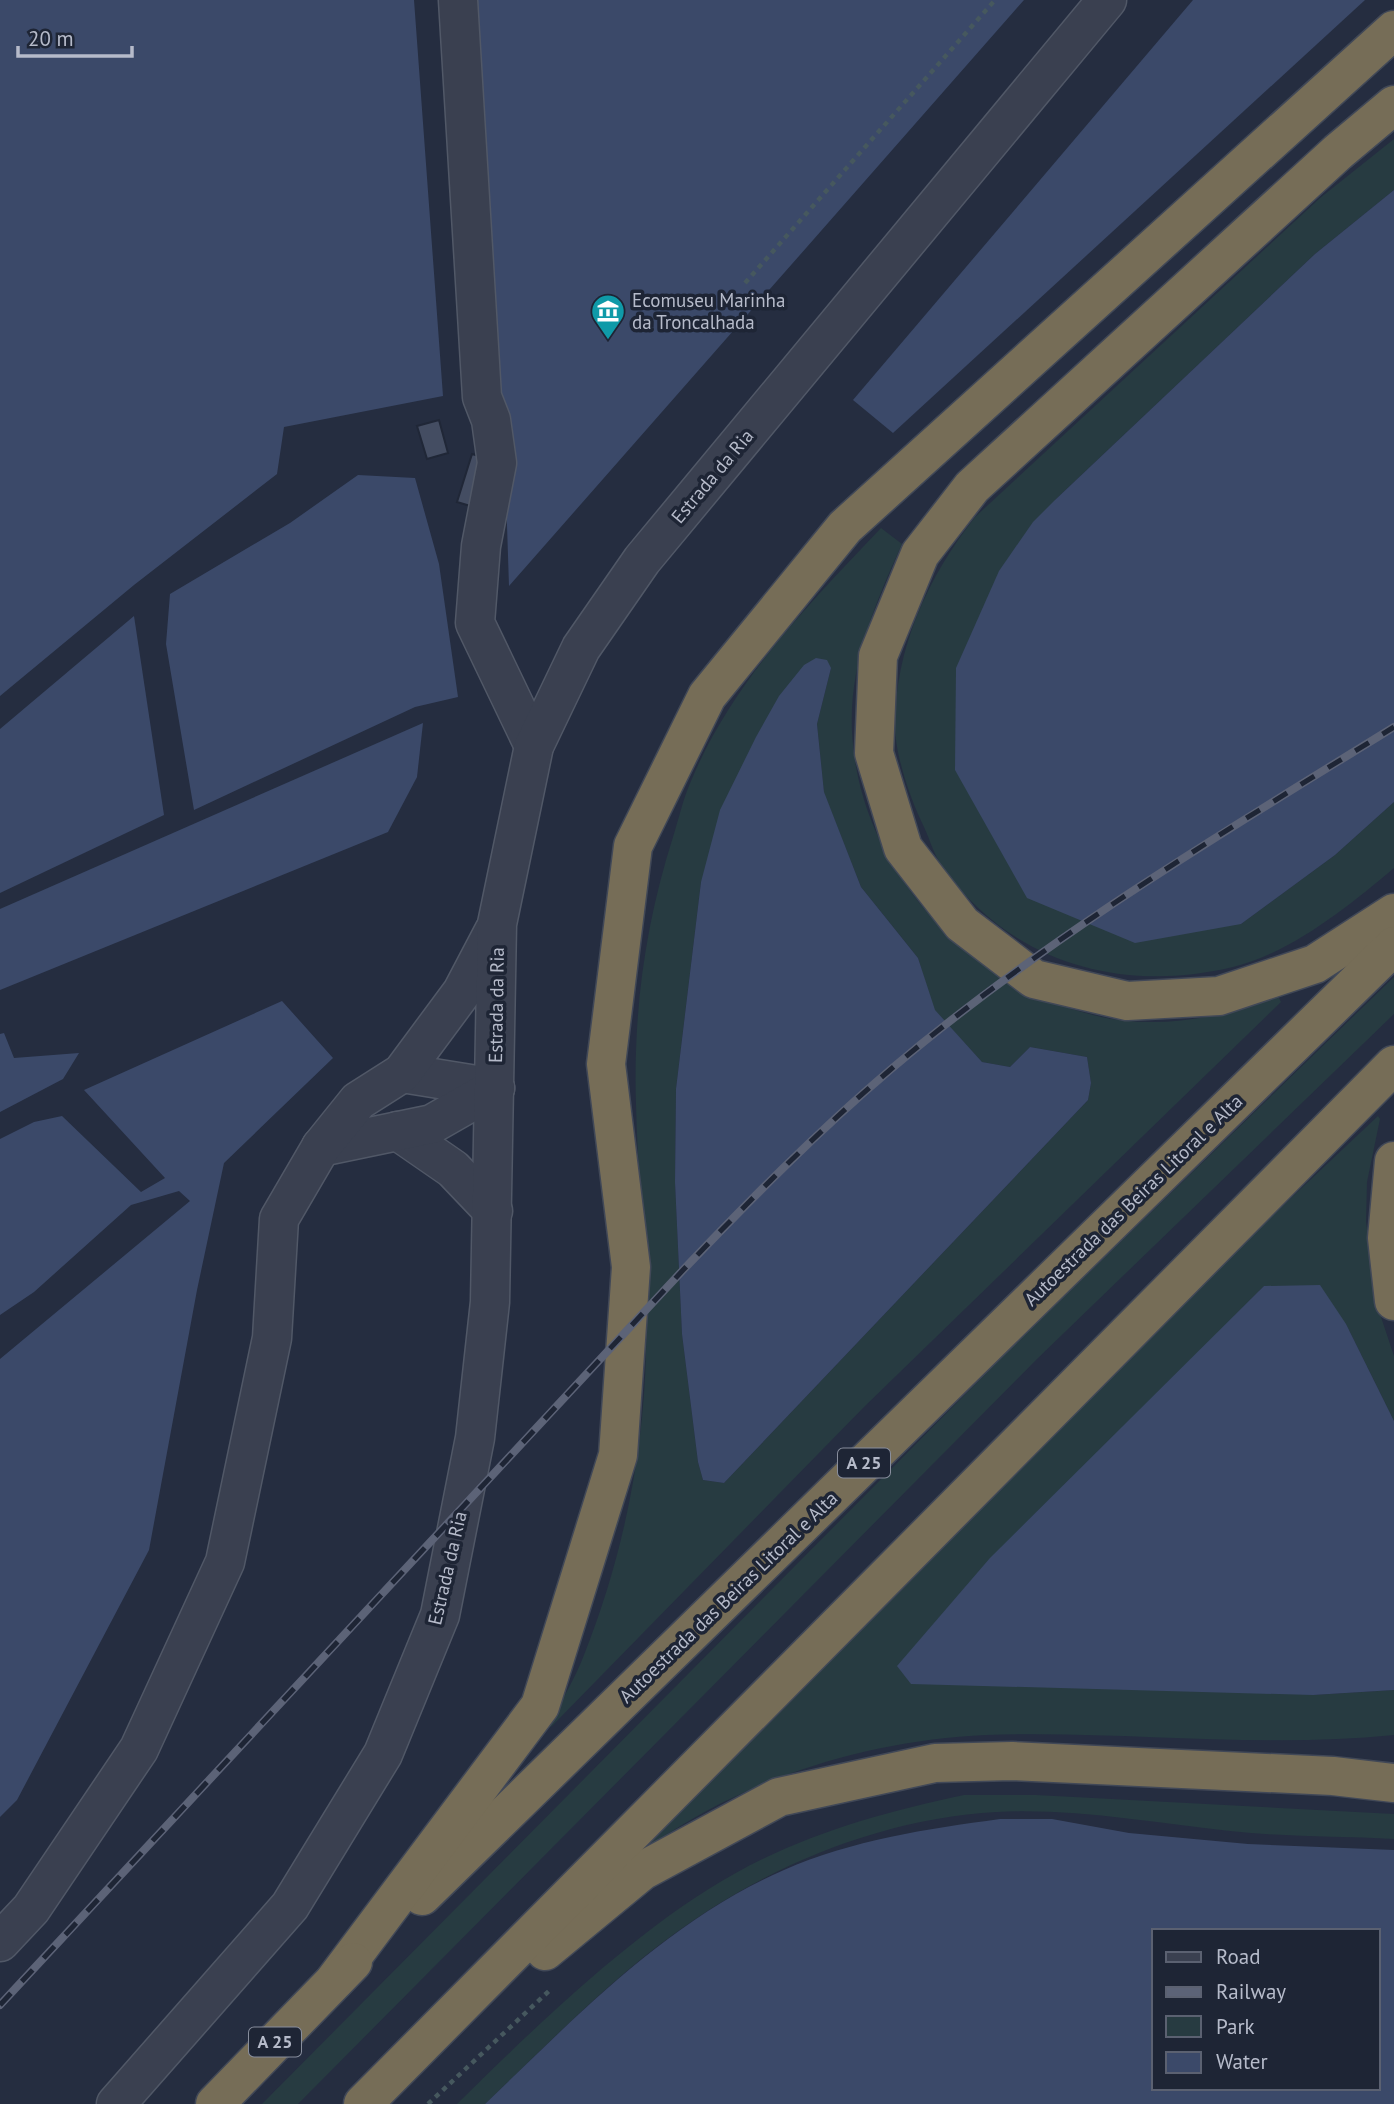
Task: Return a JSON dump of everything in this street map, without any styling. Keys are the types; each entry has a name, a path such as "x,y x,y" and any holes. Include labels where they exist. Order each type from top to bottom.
{"highway":[{"path":"335,1980 540,1706 618,1455 631,1267 606,1064 633,846 707,696 845,527 1394,30"},
{"path":"1394,105 1277,207 972,487 919,554 878,656 874,753 903,848 962,924 1034,979 1127,1001 1219,996 1315,964 1394,913"},
{"name":"Autoestrada das Beiras Litoral e Alta","path":"215,2104 335,1980 1394,946"},
{"path":"369,2097 1394,1065"},
{"path":"1394,1161 1387,1238 1394,1301"},
{"path":"1333,1776 1394,1760"},
{"path":"369,2097 642,1871 779,1797 935,1763 1012,1761 1333,1776 1394,1783"}],"street":[{"path":"458,0 482,397 491,420 498,463 481,546 475,624 534,746"},
{"name":"Estrada da Ria","path":"116,2104 290,1906 383,1754 440,1615 475,1438 490,1302 498,924 534,746 581,648 642,560 1107,0"},
{"path":"0,1942 31,1909 139,1749 225,1562 272,1338 279,1219 321,1147 358,1101 402,1073 462,992 498,924"},
{"path":"402,1073 495,1088"},
{"path":"321,1147 432,1124 495,1088"},
{"path":"398,1131 453,1169 493,1211"}],"path":[{"path":"745,284 995,0"},
{"path":"428,2104 551,1989"}],"green space":[{"path":"1394,139 1394,190 1315,254 1055,500 1241,924 1335,855 1394,802 1394,868 1358,898 1298,940 1233,967 1191,974 1149,976 1109,972 1070,963 1034,947 1000,926 969,899 934,852 909,791 901,764 895,726 901,669 917,615 943,564 975,517 1320,198"},
{"path":"881,528 902,544 882,589 859,658 852,706 852,731 859,779 873,825 895,868 923,907 957,942 995,971 1037,995 1082,1012 1106,1018 1156,1022 1206,1017 1278,996 1281,1002 864,1407 552,1726 545,1730 576,1674 597,1619 620,1544 636,1468 646,1351 636,1105 637,1037 648,936 663,870 688,788 728,711 774,646","holes":["831,668 817,724 824,793 861,887 918,958 934,1010 982,1062 1010,1067 1030,1047 1087,1057 1091,1083 1088,1100 724,1483 703,1480 698,1462 682,1334 675,1182 676,1089 701,882"]},
{"path":"1394,977 1394,1014 1037,1359 298,2104 262,2104 1015,1344"},
{"path":"1378,1116 1380,1119 1367,1182 1366,1222 1378,1308 1394,1356 1394,1421 1346,1324 1264,1286 1197,1354 1313,1695 1394,1690 1394,1735 1292,1740 1037,1734 943,1738 855,1754 812,1766 729,1799 653,1844 646,1839 1155,1326"},
{"path":"964,1795 1036,1795 1394,1814 1394,1839 1250,1833 1085,1814 1026,1811 954,1816 869,1835 787,1867 710,1909 624,1973 485,2104 457,2104 589,1980 697,1896 761,1860 817,1836 875,1817"}],"water":[{"path":"0,0 414,0 443,396 284,427 277,474 134,585 0,696"},
{"name":"Ecomuseu Marinha da Troncalhada","path":"469,0 1024,0 509,586 505,464"},
{"path":"1193,0 1365,0 893,433 853,400"},
{"path":"1394,190 1394,802 1335,855 1241,924 1135,943 1027,898 955,770 956,668 999,571 1033,522 1055,500 1315,254"},
{"path":"358,475 415,478 439,564 458,697 415,707 194,810 166,644 170,594 290,523"},
{"path":"134,616 164,815 0,893 0,729"},
{"path":"816,658 827,660 831,668 817,724 824,792 861,887 918,958 935,1010 982,1062 1010,1067 1030,1047 1087,1057 1091,1083 1088,1100 724,1483 703,1480 698,1462 682,1334 675,1182 676,1089 701,882 720,810 779,696 804,665"},
{"path":"423,723 417,777 388,832 0,990 0,909"},
{"path":"282,1001 333,1058 224,1163 197,1290 149,1550 17,1800 0,1817 0,1359 190,1201 179,1191 131,1205 34,1292 0,1315 0,1139 34,1122 62,1116 141,1192 165,1178 84,1090"},
{"path":"4,1033 14,1058 79,1053 63,1079 0,1112 0,1034"},
{"path":"1320,1285 1346,1324 1394,1421 1394,1690 1313,1695 911,1684 897,1666 990,1558 1264,1286"},
{"path":"1000,1819 1052,1819 1129,1833 1248,1844 1394,1850 1394,2104 485,2104 589,2005 662,1944 701,1916 741,1891 784,1870 863,1843"}],"building":[{"path":"439,420 448,453 427,459 417,426"},
{"path":"472,454 493,460 477,508 457,502"}],"railway":[{"path":"0,2005 684,1269 836,1118 949,1022 1072,932 1199,848 1394,727"}],"place":[{"name":"Ecomuseu Marinha da Troncalhada","path":"608,341"}]}
